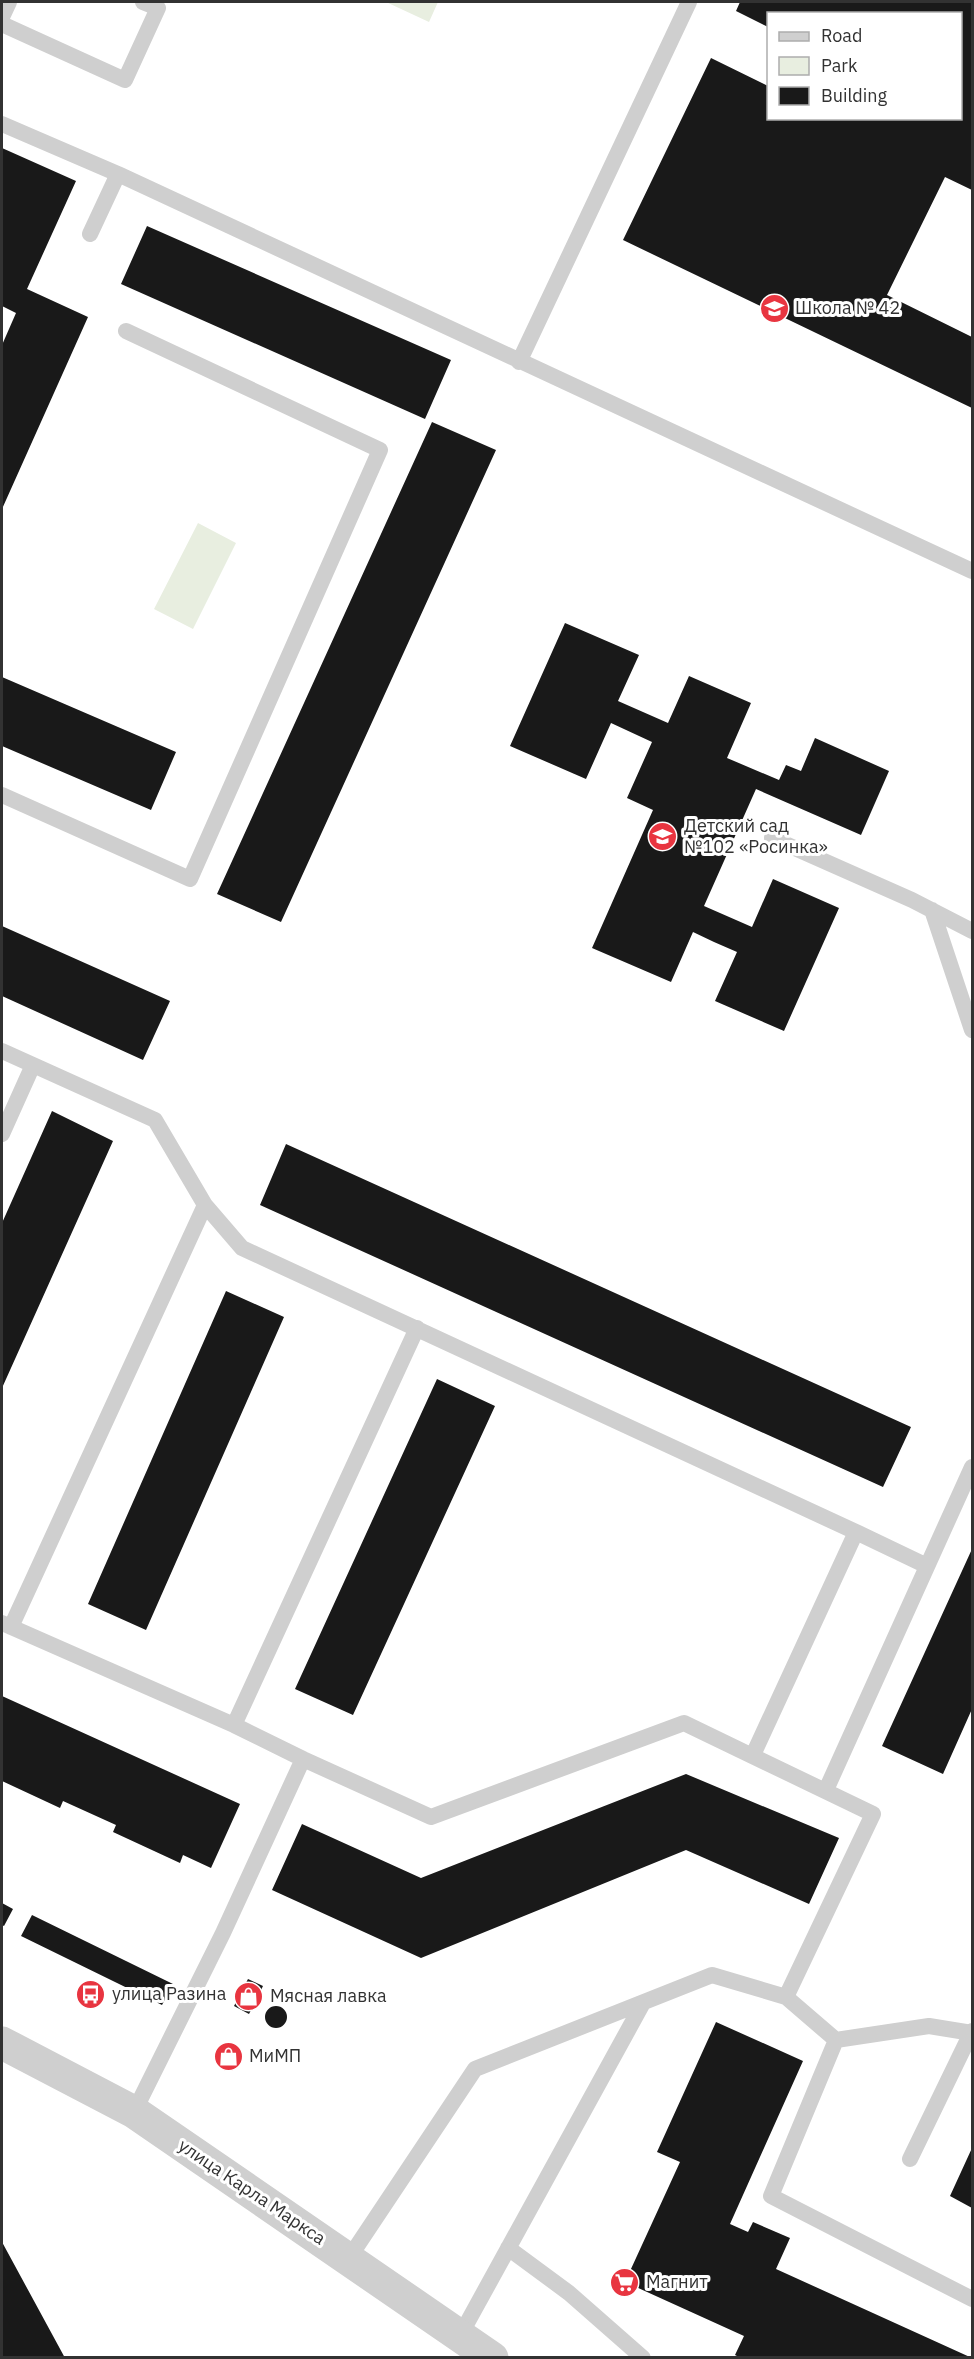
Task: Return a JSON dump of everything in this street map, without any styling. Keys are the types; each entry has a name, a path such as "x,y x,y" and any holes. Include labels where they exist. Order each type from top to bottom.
{"street":[{"name":"улица Карла Маркса","path":"2,2043 134,2112 349,2258 453,2346 492,2358"}],"lane":[{"path":"2,17 9,2"},
{"path":"2,24 125,80 158,8 143,2"},
{"path":"519,362 689,2"},
{"path":"2,124 118,174 972,571"},
{"path":"90,234 118,174"},
{"path":"2,795 190,879 380,450 126,331"},
{"path":"772,838 932,910 972,931"},
{"path":"932,910 972,1030"},
{"path":"2,1051 156,1120 204,1205 242,1248 927,1566"},
{"path":"2,1134 33,1065"},
{"path":"204,1205 6,1625 234,1725 431,1817 684,1723 753,1755 873,1814 786,1997"},
{"path":"234,1725 417,1328"},
{"path":"826,1790 972,1467"},
{"path":"753,1755 856,1532"},
{"path":"134,2112 224,1933 303,1759"},
{"path":"349,2258 475,2069 712,1976 786,1997 836,2040 929,2026 972,2032 910,2158"},
{"path":"453,2346 643,2003"},
{"path":"836,2040 771,2196 972,2299"},
{"path":"508,2248 569,2293 644,2358"}],"green space":[{"path":"386,2 438,2 429,22"},
{"path":"198,523 236,543 193,629 154,609"}],"building":[{"path":"740,2 972,2 972,190 945,177 887,295 972,337 972,408 623,240 711,58 767,86 767,120 962,120 962,12 767,12 767,26 736,11"},
{"path":"2,148 76,181 27,289 88,317 2,509 2,345 16,313 2,306"},
{"path":"147,226 451,360 425,419 121,284"},
{"path":"432,422 496,450 281,922 217,894"},
{"path":"565,623 639,655 618,701 668,723 689,676 751,703 727,758 779,780 786,765 801,771 815,738 889,771 861,835 756,789 704,906 752,927 773,879 839,908 784,1031 715,1001 737,952 693,932 671,982 592,948 653,810 627,798 652,742 611,723 586,779 510,746"},
{"path":"2,677 176,752 151,810 2,746"},
{"path":"2,926 170,1001 143,1060 2,996"},
{"path":"52,1111 113,1141 2,1388 2,1223"},
{"path":"286,1144 911,1427 883,1487 260,1205"},
{"path":"226,1291 284,1317 146,1630 88,1604"},
{"path":"437,1379 495,1406 353,1715 295,1689"},
{"path":"972,1549 972,1709 943,1774 882,1746"},
{"path":"2,1696 240,1804 211,1868 183,1855 180,1863 113,1832 116,1825 63,1801 60,1808 2,1781"},
{"path":"686,1774 839,1838 809,1904 686,1850 421,1958 272,1890 302,1824 421,1878"},
{"path":"2,1903 13,1909 4,1926 2,1925"},
{"path":"32,1915 173,1984 162,2005 21,1936"},
{"name":"Мясная лавка","path":"248,1979 263,1986 249,2014 234,2006"},
{"path":"276,2006 284,2009 287,2017 284,2025 276,2028 268,2025 265,2017 268,2009"},
{"path":"716,2022 803,2061 730,2224 748,2232 753,2222 790,2238 776,2269 972,2358 741,2358 735,2355 744,2336 625,2282 680,2162 657,2152"},
{"name":"МиМП","path":"224,2044 241,2055 233,2068 216,2057"},
{"path":"972,2148 972,2208 950,2196"},
{"path":"2,2242 65,2358 2,2358"}],"place":[{"name":"Школа № 42","path":"774,308"},
{"name":"Детский сад №102 «Росинка»","path":"663,836"},
{"name":"улица Разина","path":"91,1994"},
{"name":"Мясная лавка","path":"249,1996"},
{"name":"МиМП","path":"228,2056"},
{"name":"Магнит","path":"625,2282"}]}
